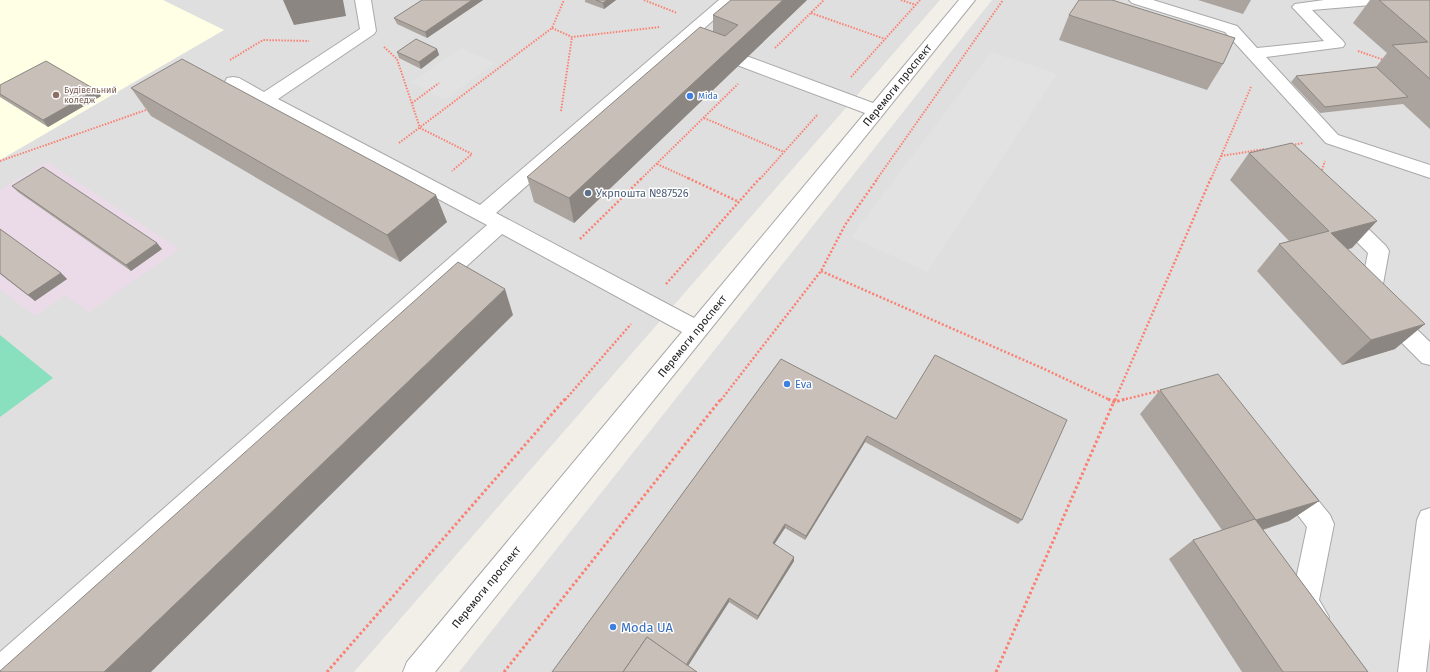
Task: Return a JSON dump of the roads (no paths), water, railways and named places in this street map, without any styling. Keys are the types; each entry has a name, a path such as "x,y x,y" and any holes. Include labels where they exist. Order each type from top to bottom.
{"street":[{"path":"265,99 368,31 363,0"},
{"path":"0,671 491,219 555,150 691,40 702,22 728,0"},
{"name":"Перемоги проспект","path":"423,670 697,330 967,0"},
{"path":"1137,0 1231,29 1332,139 1430,172"},
{"path":"1258,58 1337,44 1300,7 1371,0"},
{"path":"750,64 876,111"},
{"path":"233,82 697,330"},
{"path":"1316,190 1380,250 1370,297 1430,356"},
{"path":"1279,470 1321,524 1305,603 1328,634"},
{"path":"1412,672 1430,520"}],"place":[{"name":"Будівельний коледж","path":"56,95"},
{"name":"Mida","path":"690,96"},
{"name":"Укрпошта №87526","path":"588,193"},
{"name":"Eva","path":"787,384"},
{"name":"Moda UA","path":"613,627"}]}
